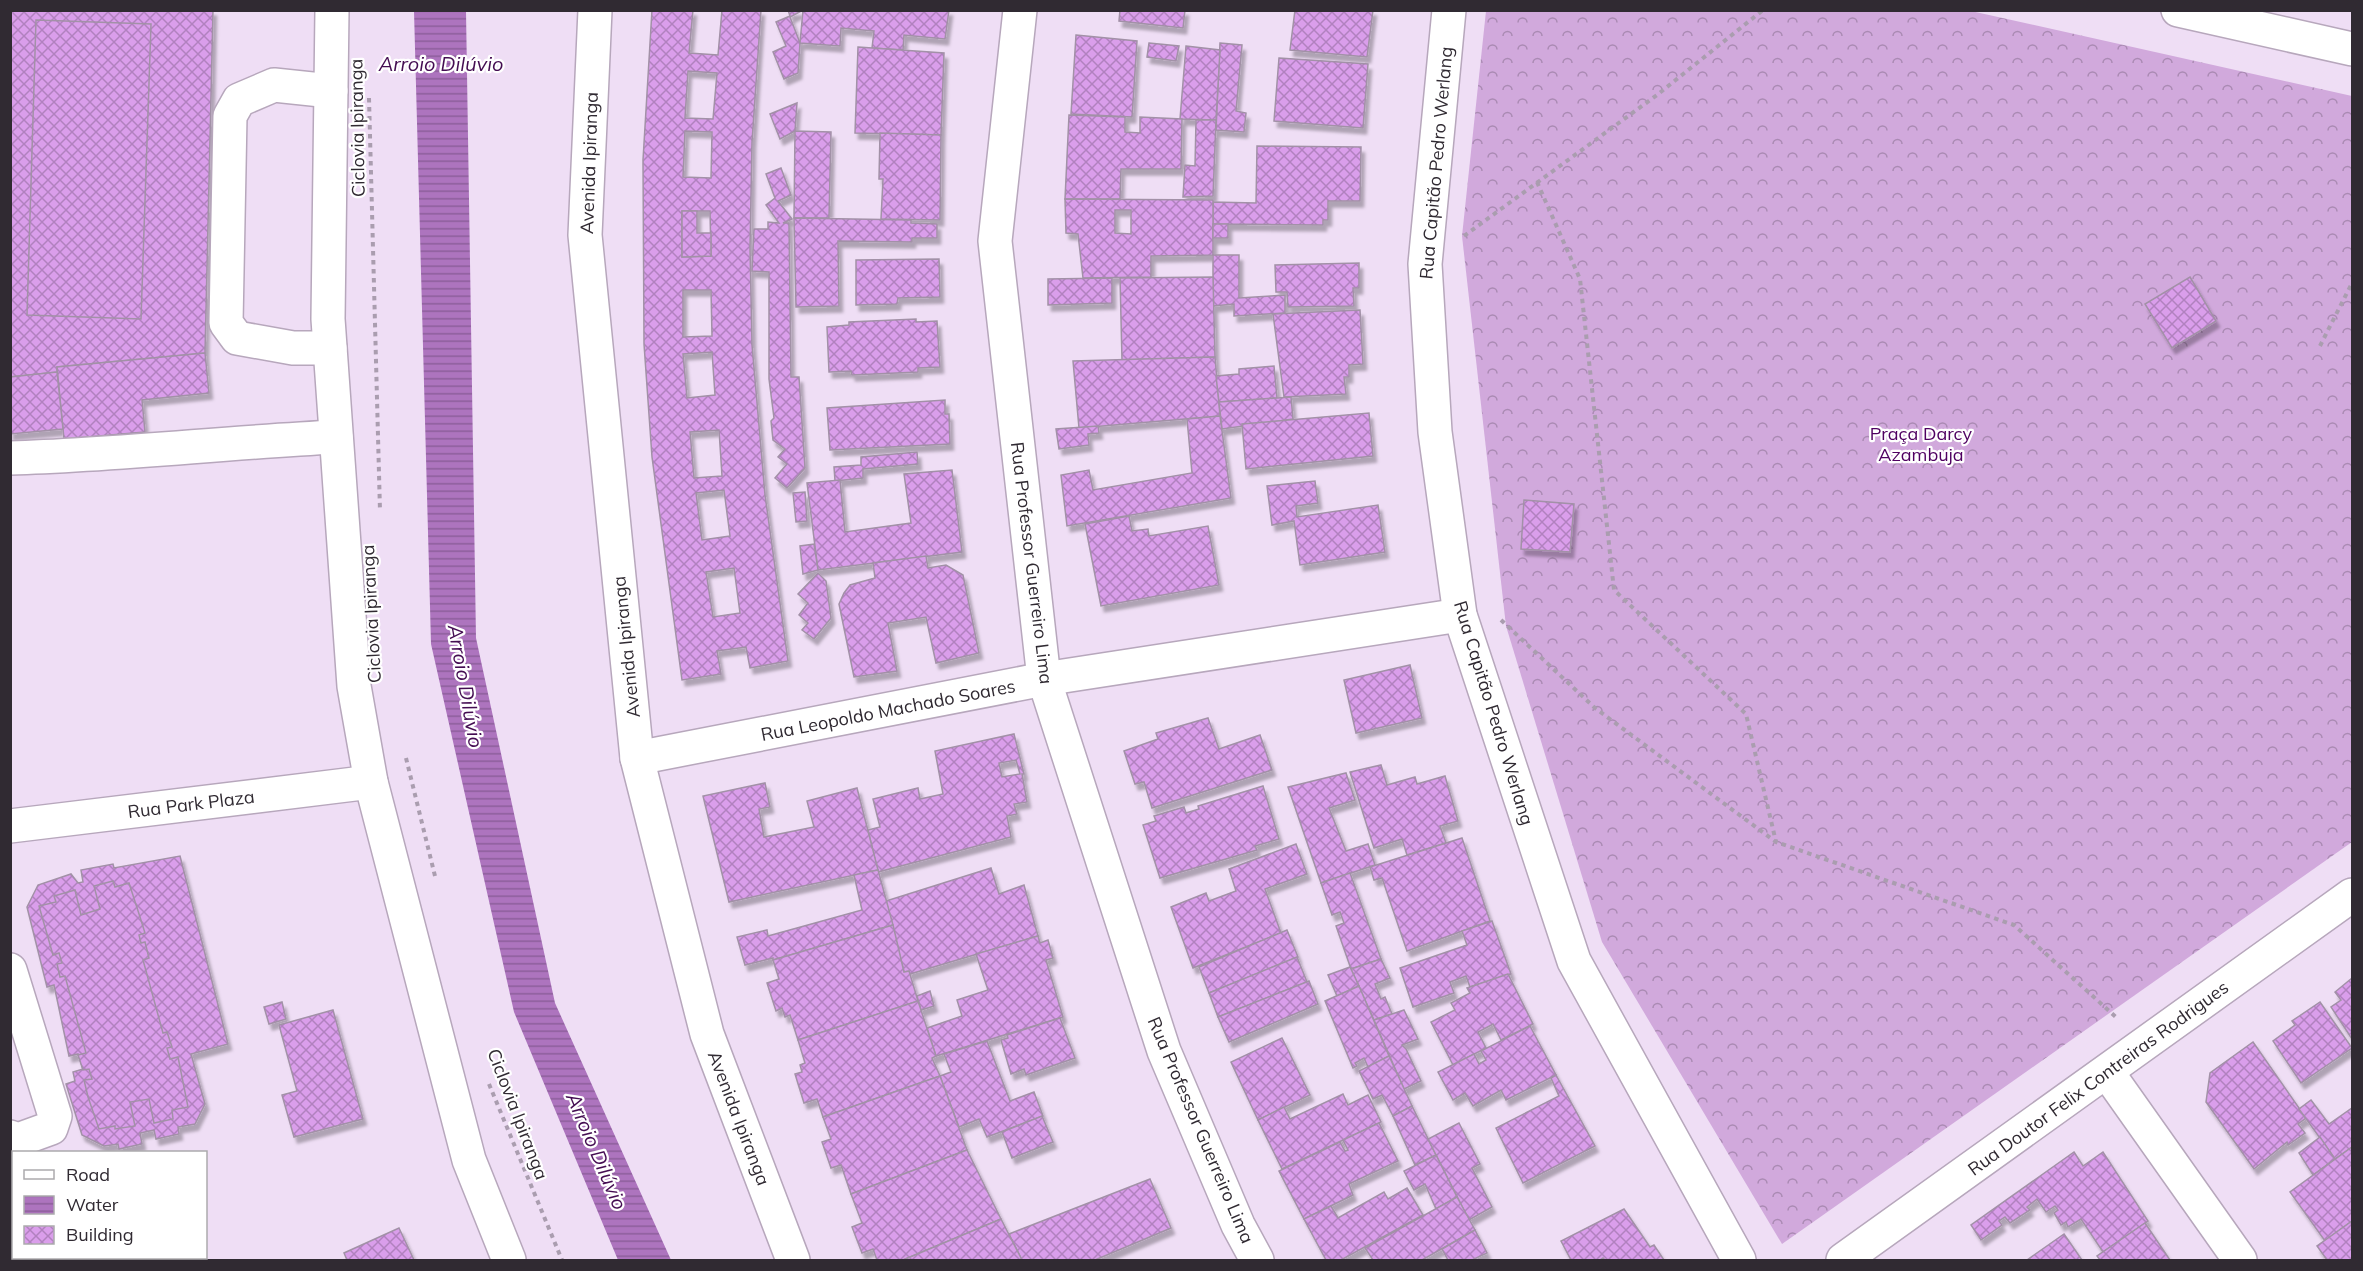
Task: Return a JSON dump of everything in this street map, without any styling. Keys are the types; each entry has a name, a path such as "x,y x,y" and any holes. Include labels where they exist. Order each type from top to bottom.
{"street":[{"path":"332,10 328,319 354,686 371,782 469,1160 509,1260"},
{"name":"Avenida Ipiranga","path":"595,10 585,235 637,758 707,1034 793,1260"},
{"name":"Rua Professor Guerreiro Lima","path":"1020,10 994,241 1044,680 1164,1051 1238,1225 1257,1260"},
{"name":"Rua Capitão Pedro Werlang","path":"1449,10 1425,264 1435,432 1460,615 1574,961 1739,1260"},
{"path":"2178,10 2290,23 2352,49"},
{"path":"330,348 293,348 237,338 225,323 230,116 239,100 274,85 331,91"},
{"path":"10,458 66,457 239,442 336,437"},
{"name":"Rua Leopoldo Machado Soares","path":"637,758 1044,680 1460,615"},
{"name":"Rua Park Plaza","path":"10,826 371,782"},
{"name":"Rua Doutor Felix Contreiras Rodrigues","path":"1843,1260 2352,895"},
{"path":"10,970 56,1116 51,1128 18,1140 10,1137"},
{"path":"10,1056 26,1022"},
{"path":"2106,1072 2240,1260"}],"path":[{"path":"1458,240 1657,95 1763,10"},
{"name":"Ciclovia Ipiranga","path":"369,93 380,519"},
{"path":"1537,182 1580,279 1614,590 1746,714 1776,842"},
{"path":"2320,346 2352,283"},
{"path":"1498,617 1595,708 1776,842 2014,925 2117,1018"},
{"path":"404,753 436,879"},
{"name":"Ciclovia Ipiranga","path":"485,1074 562,1260"}],"green space":[{"name":"Praça Darcy Azambuja","path":"1486,11 1971,11 2352,96 2352,842 1782,1244 1602,942 1506,626 1462,236"}],"water":[{"name":"Arroio Dilúvio","path":"414,11 466,11 476,638 555,1003 671,1260 618,1260 514,1012 431,644"}],"building":[{"path":"10,10 213,10 205,353 57,367 57,372 10,377"},
{"path":"652,10 693,10 689,53 718,55 722,10 761,10 752,142 750,248 752,345 765,495 788,661 750,668 746,647 717,651 721,674 682,680 652,457 644,344 643,160","holes":["688,71 717,73 713,119 685,118","685,131 712,132 711,178 683,177","682,211 710,211 711,256 682,257","683,290 711,290 712,336 683,337","712,352 715,395 687,398 683,354","719,430 722,476 694,478 690,432","724,490 730,536 702,540 696,493","734,568 740,613 713,617 706,572"]},
{"path":"788,10 803,10 790,17 800,43 798,73 784,79 773,52 786,46 776,22 790,16"},
{"path":"803,10 949,10 945,39 904,35 903,50 872,48 874,31 841,28 840,46 800,43"},
{"path":"1120,10 1185,10 1183,28 1119,21"},
{"path":"1295,10 1373,10 1367,57 1290,50"},
{"path":"36,20 151,24 141,319 27,315"},
{"path":"1076,35 1137,41 1132,117 1071,114"},
{"path":"1149,43 1179,46 1176,61 1147,57"},
{"path":"1220,43 1242,45 1236,111 1246,113 1244,132 1216,130"},
{"path":"1186,46 1220,50 1216,120 1180,119"},
{"path":"858,47 944,53 941,135 855,133"},
{"path":"1279,58 1368,64 1363,128 1274,121"},
{"path":"797,103 795,131 780,139 770,114"},
{"path":"1069,115 1125,117 1125,132 1140,133 1140,117 1182,119 1181,169 1121,169 1120,199 1065,199"},
{"path":"1196,120 1216,120 1213,196 1183,197 1185,165 1195,166"},
{"path":"795,131 831,132 829,218 794,218"},
{"path":"880,133 941,135 940,220 881,219 883,179 879,179"},
{"path":"1257,146 1361,147 1360,201 1328,201 1328,220 1323,220 1323,225 1213,224 1213,202 1256,203"},
{"path":"781,168 791,195 778,201 792,219 783,223 789,223 791,377 799,377 805,468 787,488 775,478 787,464 778,457 785,449 773,440 771,421 774,418 769,379 769,272 752,271 754,229 768,229 768,222 779,223 766,205 775,198 766,174"},
{"path":"1065,199 1213,200 1213,255 1151,256 1151,277 1083,278 1078,234 1066,233","holes":["1115,210 1131,210 1131,234 1115,233"]},
{"path":"682,211 697,211 697,233 711,233 711,256 682,257"},
{"path":"794,218 911,220 911,223 937,224 937,238 912,238 912,242 838,241 839,306 796,307"},
{"path":"1213,224 1228,224 1228,238 1213,238"},
{"path":"1213,255 1239,255 1239,298 1285,295 1285,313 1234,316 1234,304 1213,306"},
{"path":"939,259 940,297 898,298 897,304 856,305 856,260"},
{"path":"1359,263 1359,288 1353,288 1354,306 1288,307 1287,292 1276,292 1275,265"},
{"path":"1213,277 1215,357 1122,360 1120,278"},
{"path":"2190,277 2216,321 2172,348 2145,304"},
{"path":"1112,278 1112,303 1048,305 1048,279"},
{"path":"1360,310 1363,364 1349,365 1349,377 1344,377 1346,394 1284,397 1273,314"},
{"path":"916,319 916,322 937,321 940,367 918,368 918,372 852,375 851,371 829,372 827,327 849,325 849,322"},
{"path":"205,353 209,393 142,400 145,432 64,439 57,367"},
{"path":"1215,357 1220,416 1079,428 1073,361"},
{"path":"1274,366 1277,398 1219,402 1216,376 1239,374 1239,369"},
{"path":"57,372 63,429 10,434 10,377"},
{"path":"1291,397 1293,419 1222,429 1219,402"},
{"path":"945,400 945,414 949,414 950,444 830,450 827,408"},
{"path":"1369,413 1373,456 1246,469 1242,424"},
{"path":"1220,416 1231,498 1067,526 1061,475 1089,470 1093,490 1192,473 1187,419"},
{"path":"1098,426 1099,433 1088,434 1089,445 1059,449 1056,429"},
{"path":"917,452 918,464 863,469 863,478 835,481 834,467 861,465 861,457"},
{"path":"952,470 962,552 818,570 807,483 840,480 845,532 911,523 904,474"},
{"path":"1315,481 1318,503 1296,506 1297,517 1378,505 1385,552 1300,565 1294,521 1272,525 1267,486"},
{"path":"805,492 807,521 796,522 793,493"},
{"path":"1524,500 1574,504 1570,552 1521,549"},
{"path":"1129,516 1132,531 1148,529 1149,536 1208,526 1219,585 1101,606 1085,524"},
{"path":"814,544 818,570 803,574 800,546"},
{"path":"926,556 928,568 946,565 963,575 979,653 936,663 926,617 888,623 897,671 854,677 839,604 844,593 850,585 875,578 873,563"},
{"path":"818,573 826,581 831,618 814,639 802,630 808,623 799,615 808,603 798,594"},
{"path":"1410,665 1422,718 1356,733 1344,680"},
{"path":"1208,718 1219,749 1260,735 1272,770 1152,808 1144,782 1135,784 1124,751 1158,739 1156,733"},
{"path":"1014,734 1024,774 1022,774 1027,802 1014,804 1017,814 1007,816 1011,837 878,872 868,830 880,827 873,799 918,788 920,799 943,794 935,751","holes":["1016,760 1020,774 1002,777 999,763"]},
{"path":"1381,765 1387,785 1415,777 1417,784 1445,776 1458,821 1440,826 1446,843 1407,855 1402,839 1374,848 1350,772"},
{"path":"1346,773 1355,800 1329,808 1346,851 1368,844 1375,865 1321,883 1288,787"},
{"path":"765,783 770,807 759,809 764,837 814,827 807,801 857,788 878,870 729,902 703,796"},
{"path":"1263,786 1279,839 1255,846 1257,850 1160,878 1143,825 1156,821 1154,816 1184,807 1186,813 1199,809 1198,806"},
{"path":"1462,838 1490,921 1407,951 1382,878 1374,880 1370,867"},
{"path":"1296,844 1307,874 1265,889 1281,933 1193,968 1171,907 1206,893 1209,901 1236,891 1229,869"},
{"path":"180,856 228,1044 191,1054 205,1104 195,1124 178,1127 179,1134 156,1139 154,1130 140,1133 142,1144 119,1149 118,1144 104,1146 82,1135 66,1084 75,1081 73,1072 83,1069 78,1054 69,1056 54,985 47,987 27,907 38,885 71,874 78,883 83,882 81,870 113,864 114,868"},
{"path":"991,868 999,894 1024,885 1038,936 910,974 909,971 904,972 886,901"},
{"path":"878,870 893,925 773,960 773,958 745,965 737,937 767,930 768,936 862,910 854,875"},
{"path":"1350,873 1381,959 1351,969 1336,926 1344,923 1340,912 1332,915 1321,883"},
{"path":"113,881 115,887 129,883 145,933 139,935 141,943 145,942 149,958 143,960 163,1033 167,1032 172,1047 167,1048 170,1059 178,1057 188,1107 172,1110 173,1119 154,1123 149,1099 130,1102 135,1126 99,1129 84,1080 92,1079 89,1069 83,1070 78,1055 86,1053 65,976 60,977 57,964 62,963 59,953 53,955 39,906 56,902 54,896 75,890 81,915 100,909 94,886"},
{"path":"1492,921 1511,974 1470,987 1466,976 1450,982 1454,993 1413,1007 1400,968 1467,945 1462,931"},
{"path":"893,925 904,972 909,971 918,1001 798,1040 790,1015 785,1017 782,1008 776,1011 767,983 779,979 773,960"},
{"path":"1287,930 1298,957 1209,993 1199,967"},
{"path":"1038,936 1040,943 1048,940 1053,958 1046,960 1063,1017 936,1056 927,1028 962,1016 957,1000 988,990 976,954"},
{"path":"1297,957 1307,982 1218,1017 1209,993"},
{"path":"1381,959 1390,978 1375,984 1381,999 1385,997 1392,1014 1374,1020 1351,969"},
{"path":"1350,967 1359,986 1337,996 1328,975"},
{"path":"1508,974 1533,1024 1501,1040 1493,1024 1478,1032 1486,1048 1453,1065 1431,1022 1455,1010 1451,1003 1470,993 1467,988"},
{"path":"2352,978 2352,1039 2331,1007 2341,1000 2335,992"},
{"path":"1309,981 1318,1004 1229,1042 1218,1017"},
{"path":"1359,986 1389,1056 1368,1067 1364,1058 1355,1063 1357,1066 1353,1068 1325,1001"},
{"path":"930,991 934,1006 921,1010 917,996"},
{"path":"918,1001 936,1056 932,1058 940,1076 823,1117 817,1099 804,1103 795,1074 802,1072 800,1065 805,1063 798,1040"},
{"path":"282,1002 286,1019 269,1024 264,1007"},
{"path":"2320,1002 2352,1048 2301,1083 2273,1041 2295,1025 2292,1021"},
{"path":"333,1010 363,1119 294,1137 282,1095 297,1091 279,1025"},
{"path":"1404,1010 1418,1039 1402,1045 1421,1081 1404,1089 1374,1020"},
{"path":"1060,1018 1075,1058 1026,1075 1024,1069 1011,1074 1001,1040 1008,1038 1007,1035"},
{"path":"1530,1026 1556,1075 1506,1100 1501,1090 1473,1106 1465,1093 1453,1100 1438,1072 1474,1054 1479,1064 1486,1060 1481,1051"},
{"path":"1282,1038 1310,1095 1258,1120 1231,1062"},
{"path":"987,1041 1010,1101 1034,1092 1043,1116 987,1137 979,1119 959,1127 940,1076 951,1072 944,1054"},
{"path":"2253,1042 2306,1118 2298,1124 2305,1133 2288,1145 2287,1142 2254,1169 2206,1102 2210,1073"},
{"path":"1389,1056 1412,1106 1393,1116 1382,1095 1373,1099 1359,1071"},
{"path":"1556,1075 1595,1146 1523,1183 1496,1128 1559,1096 1551,1078"},
{"path":"940,1076 967,1150 851,1194 841,1165 831,1168 822,1142 831,1139 823,1117"},
{"path":"1343,1094 1348,1105 1368,1095 1381,1122 1282,1169 1258,1120 1284,1107 1290,1119"},
{"path":"2311,1100 2329,1124 2352,1108 2352,1147 2335,1159 2299,1109"},
{"path":"1412,1106 1436,1155 1415,1165 1393,1116"},
{"path":"1042,1116 1053,1142 1012,1158 1002,1132"},
{"path":"1379,1123 1398,1161 1349,1184 1353,1195 1304,1219 1279,1171 1340,1142 1345,1151 1348,1150 1343,1140"},
{"path":"1459,1123 1480,1164 1472,1168 1492,1207 1469,1220 1428,1139"},
{"path":"2320,1137 2335,1159 2313,1175 2299,1153"},
{"path":"2352,1147 2352,1221 2325,1241 2290,1192"},
{"path":"967,1150 1001,1219 903,1260 877,1260 873,1249 862,1253 852,1227 862,1223 851,1194"},
{"path":"2074,1152 2083,1166 2103,1152 2148,1221 2103,1252 2081,1219 2068,1227 2066,1222 2061,1225 2054,1213 2058,1210 2055,1206 2046,1212 2037,1199 2027,1207 2030,1210 2010,1223 2005,1217 1999,1221 2002,1225 1981,1240 1971,1225"},
{"path":"1436,1155 1457,1197 1436,1209 1425,1184 1414,1190 1404,1171"},
{"path":"10,1165 12,1166 12,1226 10,1225"},
{"path":"1150,1179 1171,1228 1095,1260 1022,1260 1009,1234"},
{"path":"1407,1188 1423,1215 1341,1260 1326,1260 1304,1219 1331,1206 1338,1218 1384,1192 1388,1199"},
{"path":"1457,1197 1475,1230 1422,1260 1373,1260 1365,1248"},
{"path":"1624,1209 1650,1247 1654,1245 1664,1260 1605,1260 1603,1258 1600,1260 1571,1260 1561,1241"},
{"path":"1001,1219 1022,1260 903,1260"},
{"path":"2352,1221 2352,1260 2327,1260 2317,1246"},
{"path":"2145,1223 2170,1260 2100,1260 2097,1256"},
{"path":"399,1228 414,1260 347,1260 344,1253"},
{"path":"1475,1230 1487,1253 1472,1260 1448,1260 1442,1249"},
{"path":"2064,1234 2082,1260 2027,1260"},
{"path":"152,1259 153,1260 122,1260"}]}
